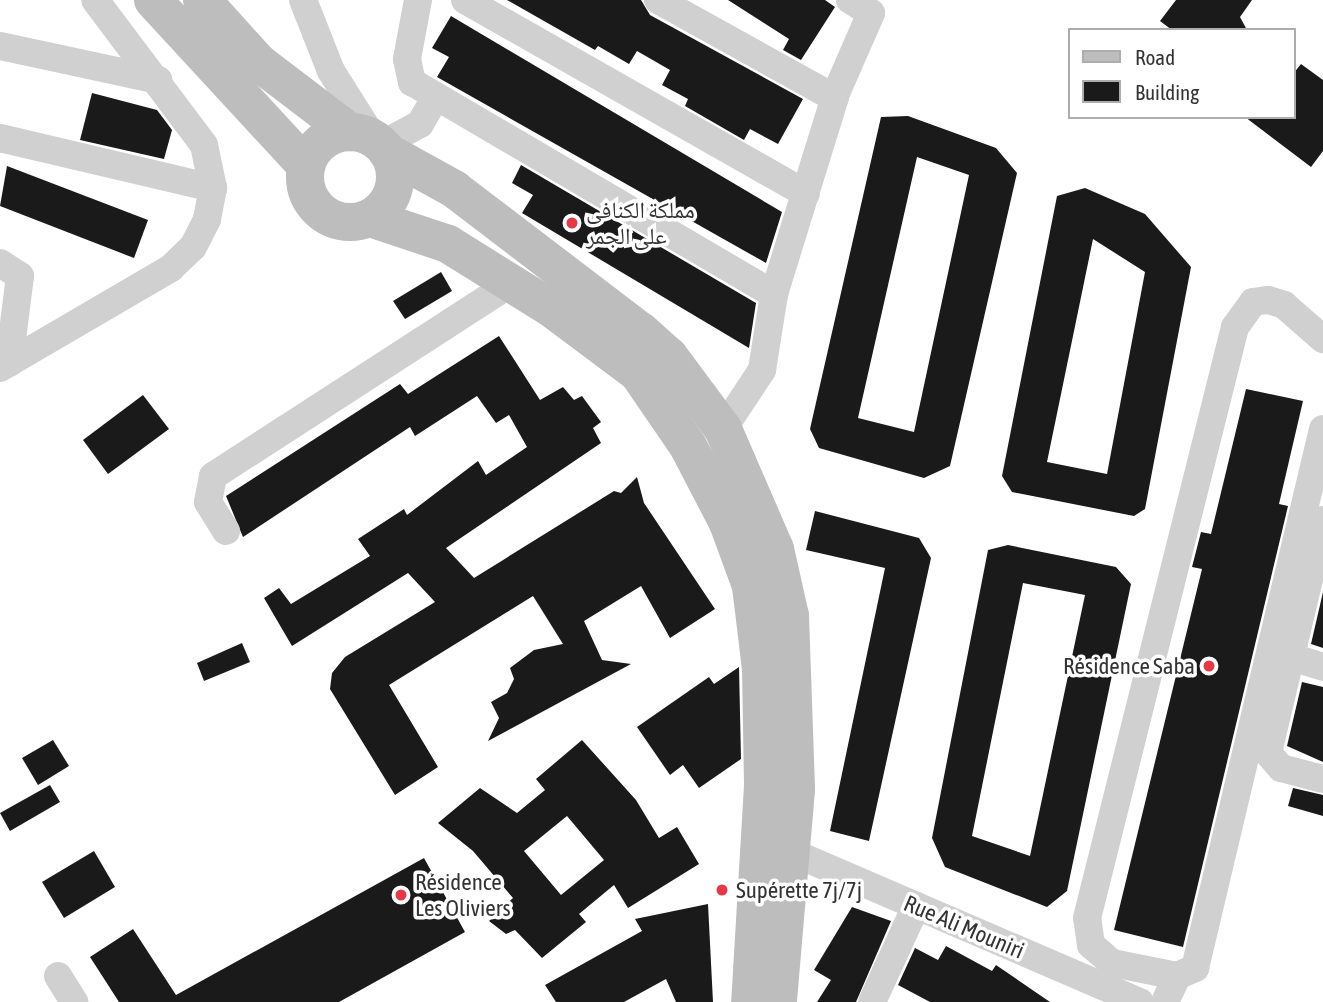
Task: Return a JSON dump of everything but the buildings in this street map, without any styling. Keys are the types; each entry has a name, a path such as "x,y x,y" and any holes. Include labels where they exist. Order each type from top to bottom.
{"street":[{"path":"4,366 183,259 204,226 213,188 204,145 158,80 94,0"},
{"path":"153,0 306,166"},
{"path":"202,0 258,62 373,142 454,189 642,332 669,356 723,429 775,549 790,616 797,720 778,1002"},
{"path":"303,0 331,71 395,183 387,203 370,218"},
{"path":"418,0 407,58 412,82 434,100 775,295"},
{"path":"465,0 806,194"},
{"path":"658,0 835,98"},
{"path":"723,429 762,370 775,295 835,98 871,13 850,0"},
{"path":"0,46 158,80"},
{"path":"434,100 420,124 373,142 327,138 306,166 307,192 322,212 345,222 370,218 448,244 513,282 638,373 688,446 728,523 751,586 763,786 750,1002"},
{"path":"0,138 213,188"},
{"path":"0,263 20,275 4,366"},
{"path":"226,531 208,502 213,476 513,282"},
{"path":"1323,340 1284,305 1268,300 1253,302 1235,327 1087,918 1091,944 1112,963 1177,976 1191,975 1198,956 1323,429"},
{"path":"1323,520 1268,753 1281,768 1323,779"},
{"path":"1291,657 1323,667"},
{"name":"Rue Ali Mouniri","path":"789,851 1140,1002"},
{"path":"872,1002 916,906"},
{"path":"58,976 74,1002"},
{"path":"1165,1002 1177,976"}],"place":[{"name":"مملكة الكنافى على الجمر","path":"572,223"},
{"name":"Résidence Saba","path":"1209,666"},
{"name":"Supérette 7j/7j","path":"722,890"},
{"name":"Résidence Les Oliviers","path":"401,895"}]}
